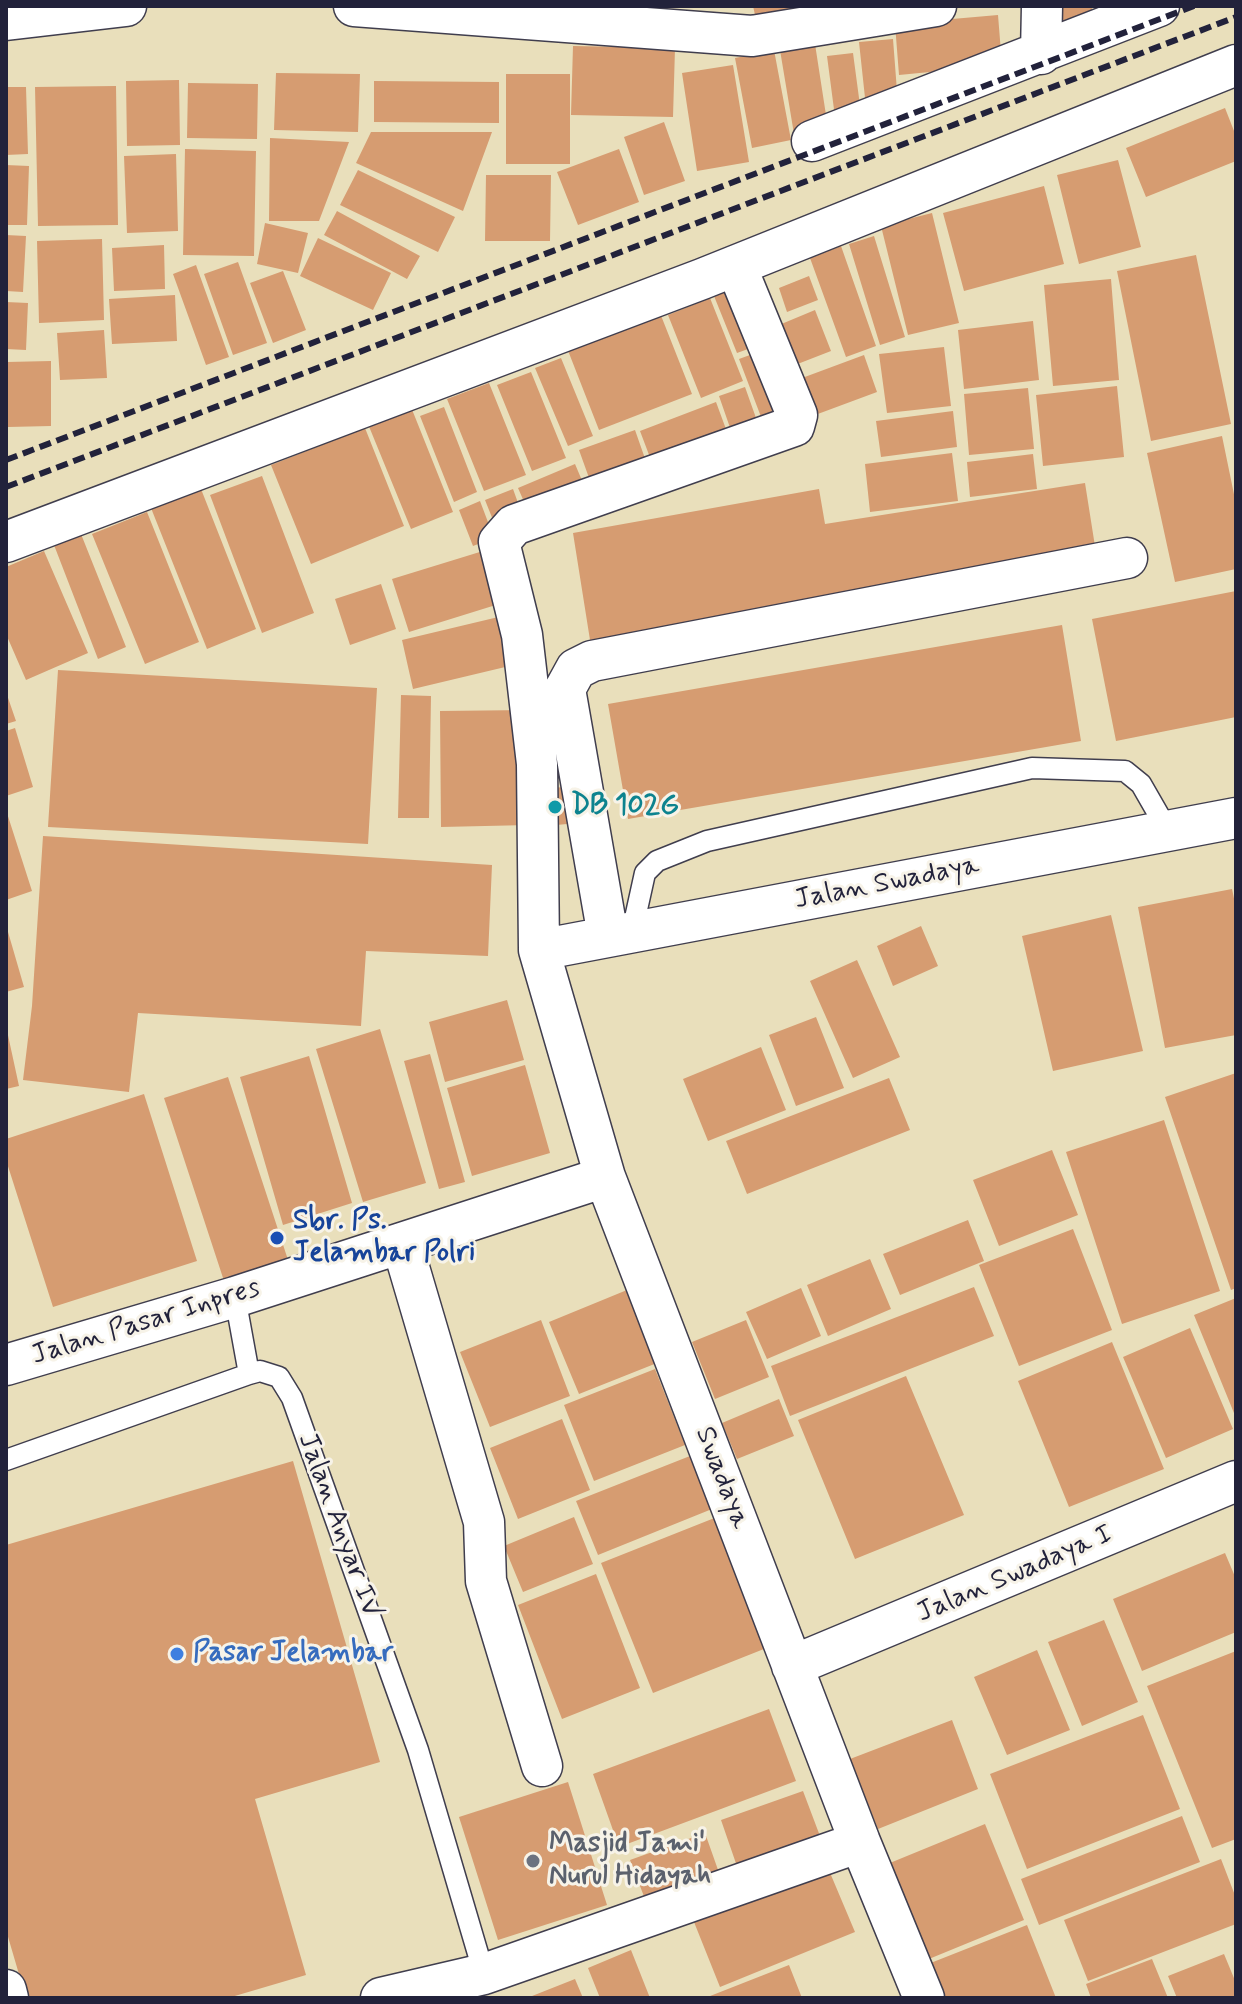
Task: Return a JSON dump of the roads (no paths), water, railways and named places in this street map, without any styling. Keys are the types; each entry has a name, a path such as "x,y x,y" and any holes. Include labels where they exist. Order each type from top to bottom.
{"street":[{"path":"6,20 126,6"},
{"path":"354,6 752,36 936,6"},
{"path":"1041,54 1042,6"},
{"path":"812,141 1159,6"},
{"path":"6,542 736,266 1236,65"},
{"name":"Swadaya","path":"736,266 797,415 794,426 514,525 499,542 522,635 537,764 539,950 605,1177 860,1842 924,1998"},
{"path":"620,934 565,689 576,669 592,661 1127,558"},
{"name":"Jalan Swadaya","path":"539,950 1236,818"},
{"name":"Jalan Pasar Inpres","path":"6,1365 235,1297 605,1177"},
{"path":"402,1244 484,1522 486,1581 542,1766"},
{"name":"Jalan Swadaya I","path":"792,1666 1236,1481"},
{"path":"381,1998 489,1986 860,1842"},
{"path":"6,1990 8,1998"}],"lane":[{"path":"620,934 645,873 657,861 707,841 1032,768 1125,771 1141,784 1168,831"},
{"path":"6,1460 249,1374 235,1297"},
{"name":"Jalan Anyar IV","path":"249,1374 260,1371 279,1377 292,1398 418,1750 489,1986"}],"railway":[{"path":"6,460 1194,6"},
{"path":"6,487 1236,17"}],"place":[{"name":"DB 102G","path":"555,807"},
{"name":"Sbr. Ps. Jelambar Polri","path":"277,1238"},
{"name":"Pasar Jelambar","path":"177,1654"},
{"name":"Masjid Jami' Nurul Hidayah","path":"533,1861"}]}
